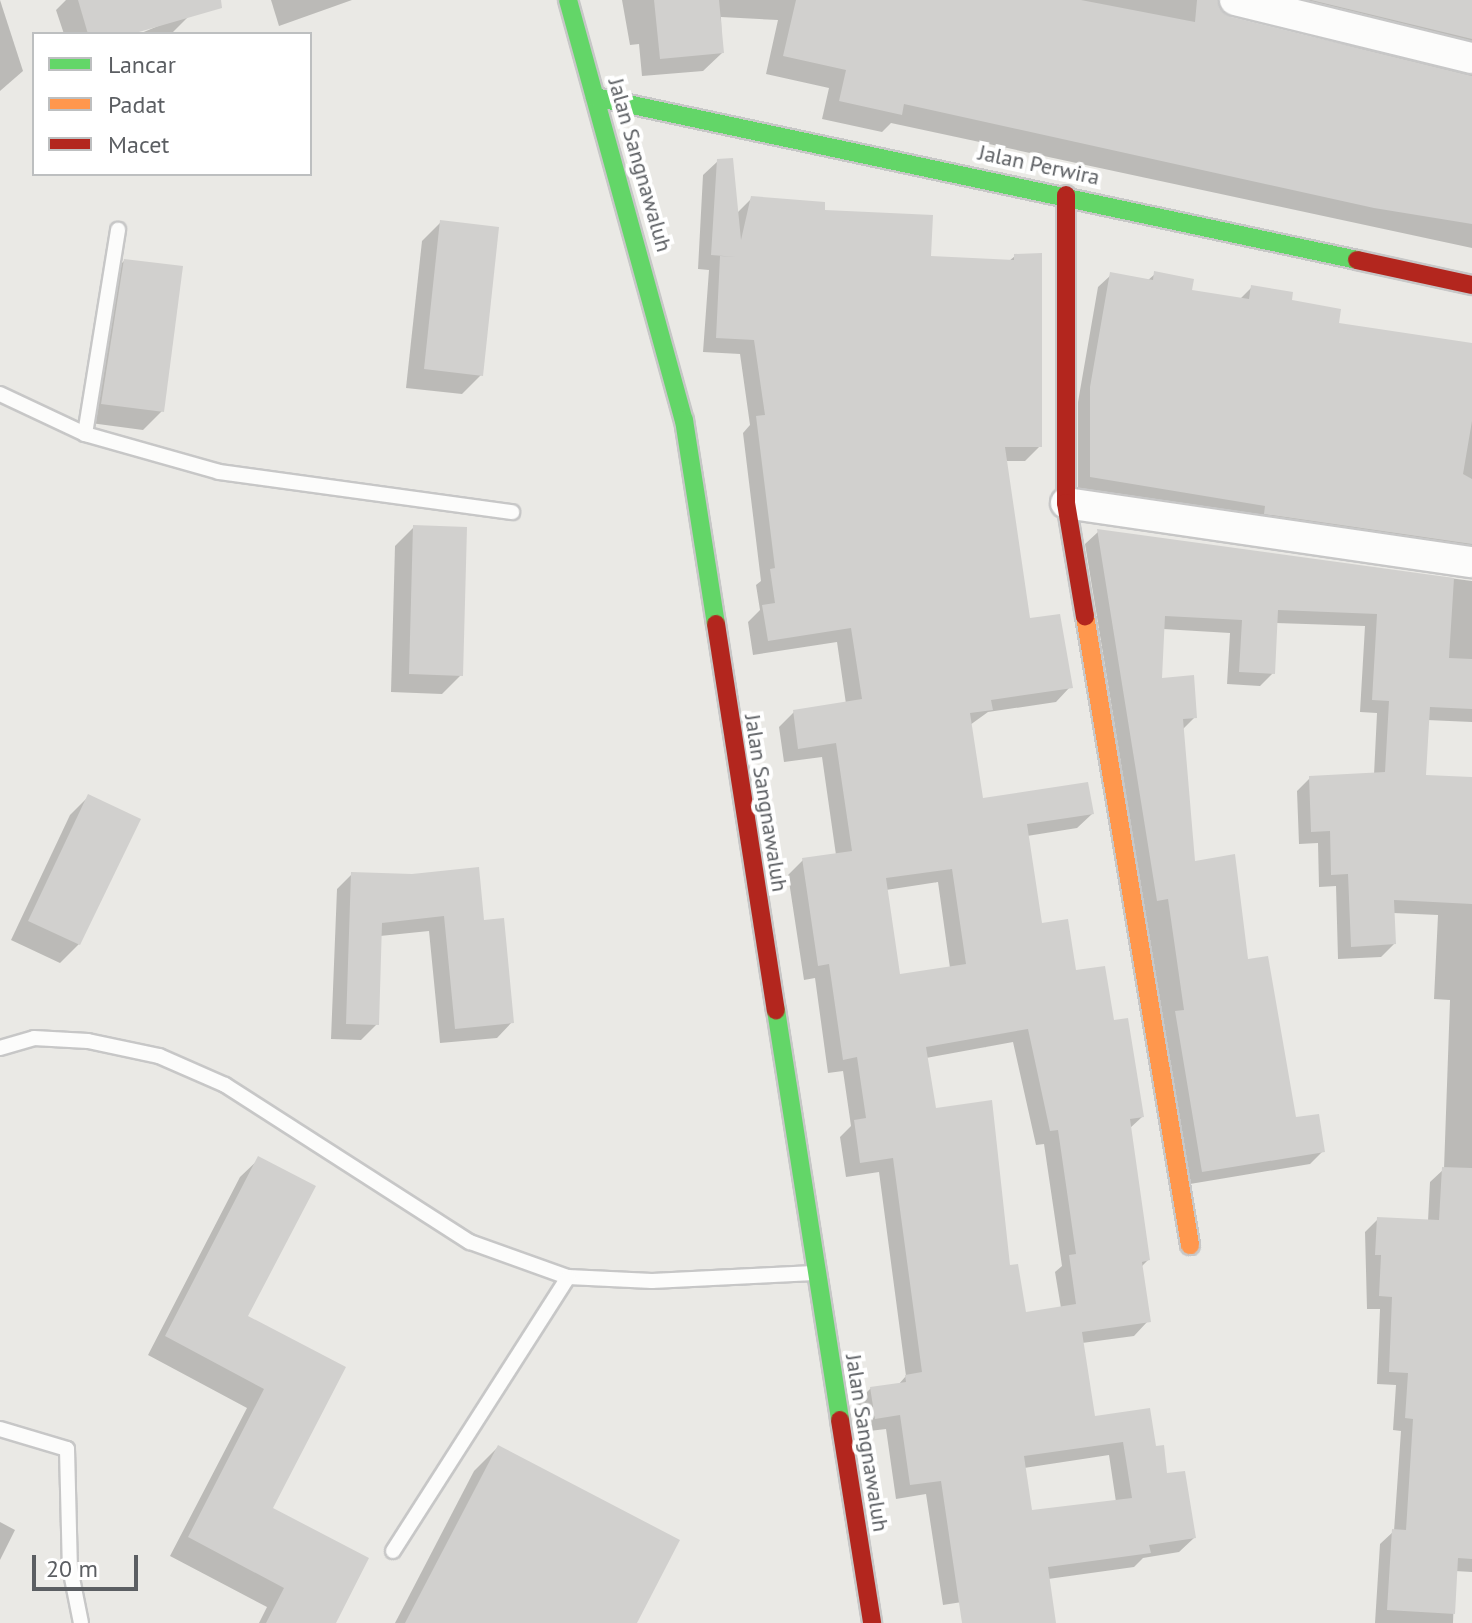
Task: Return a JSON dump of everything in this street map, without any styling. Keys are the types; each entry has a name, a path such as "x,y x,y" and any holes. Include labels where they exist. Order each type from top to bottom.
{"street":[{"name":"Jalan Sangnawaluh","path":"568,0 684,420 872,1623"},
{"path":"1235,0 1472,58"},
{"name":"Jalan Perwira","path":"595,97 1066,195 1472,285"},
{"path":"1066,195 1066,503 1190,1245"},
{"path":"1066,503 1472,562"}],"lane":[{"path":"85,434 118,230"},
{"path":"0,394 85,434 219,472 512,512"},
{"path":"0,1048 34,1038 88,1041 159,1056 225,1085 470,1242 568,1277 652,1281 815,1273"},
{"path":"393,1551 568,1277"},
{"path":"0,1429 67,1449 70,1568 81,1623"}],"building":[{"path":"78,0 221,0 222,8 139,32 87,32"},
{"path":"654,0 719,0 724,53 660,59"},
{"path":"796,0 1081,0 1195,22 1197,0 1218,0 1231,17 1472,76 1472,224 1374,208 904,104 902,115 839,101 846,70 783,56"},
{"path":"1311,0 1472,0 1472,39"},
{"path":"733,158 741,240 751,196 825,202 825,210 933,215 931,256 1014,260 1014,254 1042,253 1042,447 1005,447 1030,618 1060,614 1073,688 991,700 993,710 970,713 983,798 1088,782 1094,814 1027,824 1042,923 1068,919 1076,970 1105,966 1114,1020 1128,1018 1144,1117 1130,1119 1150,1260 1142,1262 1151,1322 1082,1332 1095,1416 1150,1408 1156,1446 1164,1445 1167,1473 1185,1471 1196,1538 1149,1545 1151,1553 1048,1567 1056,1623 962,1623 941,1481 910,1485 900,1415 875,1419 870,1387 906,1382 905,1375 922,1372 893,1158 860,1163 854,1120 866,1118 857,1057 843,1060 829,964 818,966 802,858 852,851 836,743 798,749 793,710 862,699 851,628 768,641 762,605 775,603 770,569 775,568 756,416 765,415 754,340 716,338 720,256 737,257 711,255 717,159","holes":["952,869 966,964 900,974 886,878","1028,1029 1050,1131 1058,1130 1076,1254 1069,1255 1076,1304 1026,1312 1018,1264 1010,1265 992,1100 936,1108 926,1047","1123,1442 1132,1498 1032,1510 1024,1456"]},
{"path":"440,220 499,227 483,376 424,369"},
{"path":"124,259 183,266 164,412 101,404"},
{"path":"1154,271 1194,279 1192,290 1249,299 1251,285 1293,292 1292,300 1341,309 1339,323 1472,343 1472,421 1463,474 1472,479 1472,544 1264,514 1265,506 1090,477 1090,387 1110,272 1153,280"},
{"path":"413,525 467,527 463,676 409,674"},
{"path":"1097,529 1454,578 1449,658 1472,659 1472,709 1430,707 1426,775 1472,777 1472,904 1394,900 1396,944 1351,947 1348,874 1331,875 1330,831 1311,832 1309,776 1385,772 1389,701 1372,700 1377,614 1278,610 1275,674 1239,672 1242,620 1165,616 1162,678 1194,675 1197,718 1183,719 1195,861 1235,854 1248,959 1268,956 1296,1117 1319,1114 1325,1152 1202,1172 1175,1011 1184,1010 1168,899 1157,901"},
{"path":"88,794 141,819 80,945 28,921"},
{"path":"479,867 484,920 504,918 514,1023 455,1029 444,916 382,923 379,1025 346,1024 351,872 412,874"},
{"path":"258,1156 316,1186 248,1316 346,1367 273,1508 369,1558 336,1623 266,1623 284,1588 188,1537 264,1389 165,1336"},
{"path":"1442,1167 1472,1168 1472,1559 1458,1558 1455,1614 1387,1610 1392,1529 1406,1530 1413,1419 1405,1418 1408,1373 1389,1372 1392,1297 1379,1296 1381,1255 1375,1255 1377,1217 1439,1220"},
{"path":"498,1445 680,1540 637,1623 405,1623"}],"traffic: fast":[{"path":"568,0 684,420 716,624"},
{"path":"595,97 1357,260"},
{"path":"776,1010 840,1420"}],"traffic: slow":[{"path":"1085,616 1190,1245"}],"traffic: jam":[{"path":"1066,195 1066,503 1085,616"},
{"path":"1357,260 1472,285"},
{"path":"716,624 776,1010"},
{"path":"840,1420 872,1623"}]}
